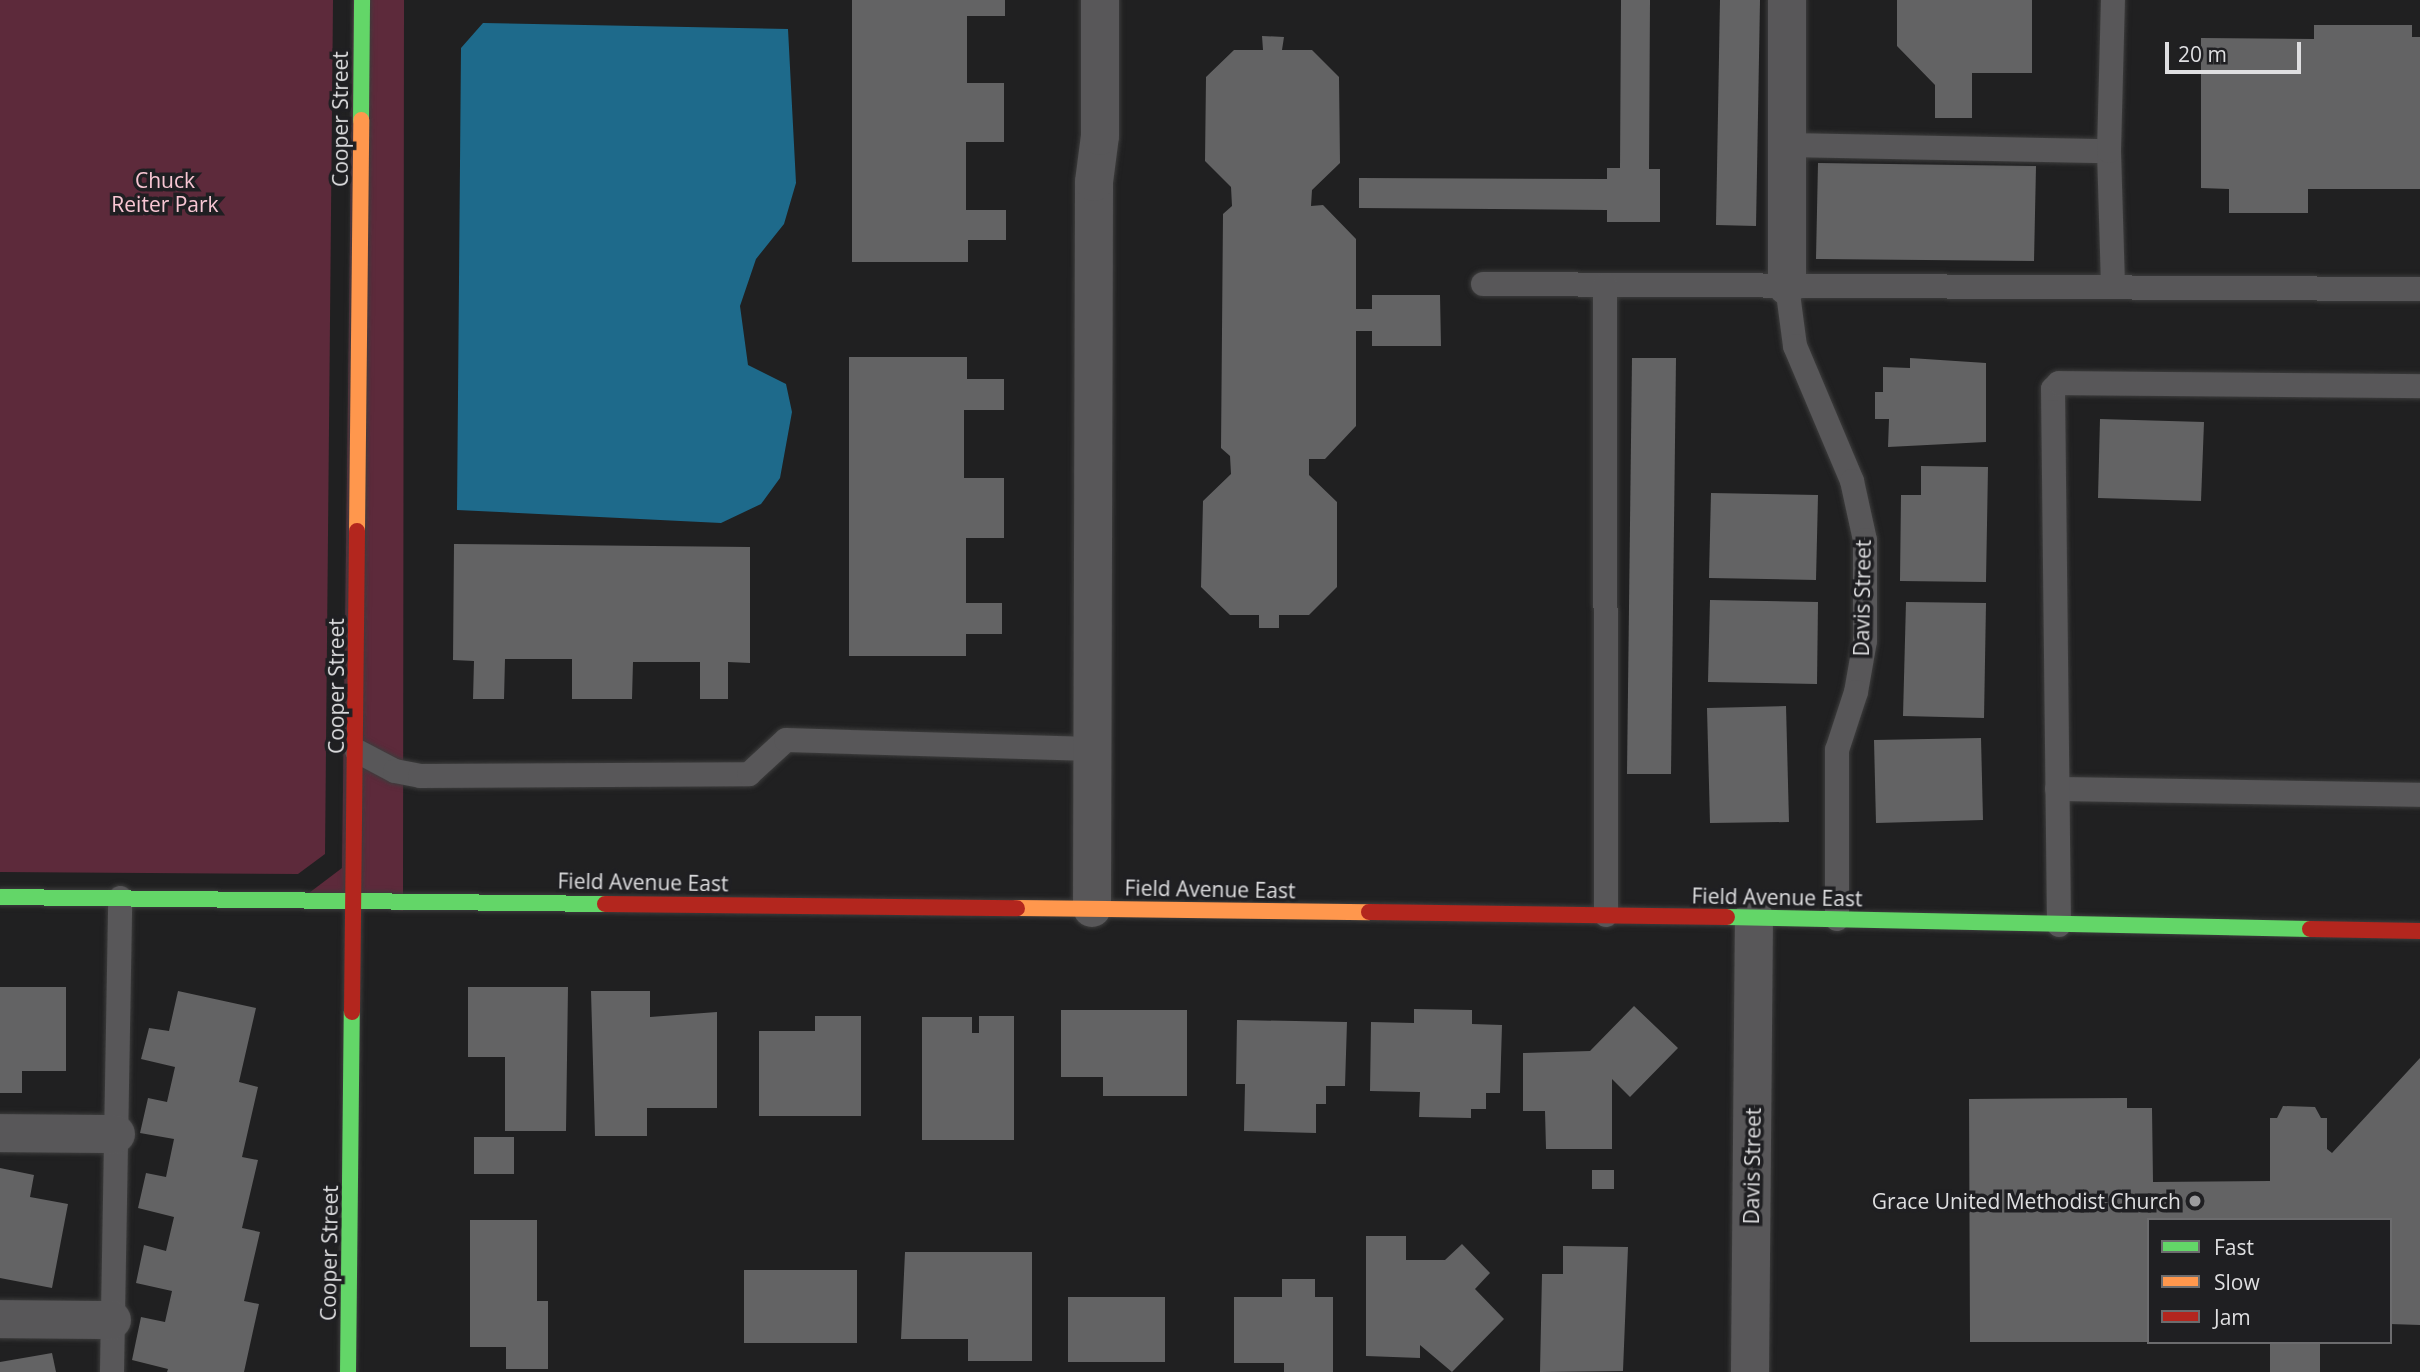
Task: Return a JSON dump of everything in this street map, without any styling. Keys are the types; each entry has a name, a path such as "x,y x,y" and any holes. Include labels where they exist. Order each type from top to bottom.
{"street":[{"name":"Cooper Street","path":"348,1372 356,900 362,0"},
{"path":"1091,908 1094,182 1100,136 1100,0"},
{"path":"1787,0 1787,286"},
{"name":"Field Avenue East","path":"0,897 1754,917 2059,926 2420,931"},
{"name":"Davis Street","path":"1750,1372 1754,917"},
{"path":"0,1133 116,1134"},
{"path":"0,1319 112,1320"}],"lane":[{"path":"2113,0 2109,151 2113,287"},
{"path":"1787,145 2109,151"},
{"path":"1483,284 2420,289"},
{"path":"1605,285 1606,915"},
{"name":"Davis Street","path":"1787,286 1795,346 1852,481 1865,540 1865,641 1856,692 1837,750 1837,919"},
{"path":"2059,926 2053,389 2059,383 2420,386"},
{"path":"357,751 395,771 419,776 749,774 786,740 1091,749"},
{"path":"2057,789 2420,795"},
{"path":"112,1372 120,898"}],"green space":[{"name":"Chuck Reiter Park","path":"0,0 333,0 325,854 298,874 0,872"},
{"path":"353,0 404,0 403,911 309,893 342,868"}],"water":[{"path":"483,23 788,29 796,183 784,224 756,259 740,306 748,365 786,384 792,412 780,478 761,504 721,523 457,510 461,48"}],"building":[{"path":"852,0 1005,0 1005,16 967,16 967,83 1004,83 1004,142 966,142 966,210 1006,210 1006,240 968,240 968,262 852,262"},
{"path":"1621,0 1650,0 1649,169 1660,169 1660,222 1607,222 1607,210 1359,208 1359,178 1607,179 1607,168 1620,168"},
{"path":"1720,0 1760,0 1756,226 1716,225"},
{"path":"1897,0 2032,0 2032,73 1972,73 1972,118 1935,118 1935,85 1897,46"},
{"path":"2314,25 2412,25 2412,37 2420,37 2420,189 2308,189 2308,213 2229,213 2229,189 2201,188 2201,38 2314,39"},
{"path":"1262,36 1284,37 1282,50 1312,50 1339,77 1340,163 1312,190 1311,206 1323,205 1356,239 1356,309 1372,309 1372,295 1440,295 1441,346 1372,346 1372,331 1356,331 1356,426 1325,459 1309,459 1309,475 1337,502 1337,587 1309,615 1279,615 1279,628 1259,628 1259,615 1230,615 1201,587 1203,501 1231,474 1230,456 1221,448 1223,214 1232,206 1231,187 1205,161 1206,77 1234,50 1263,50"},
{"path":"1818,163 2036,166 2034,261 1816,259"},
{"path":"849,357 967,357 967,379 1004,379 1004,410 964,410 964,478 1004,478 1004,538 966,538 966,603 1002,603 1002,634 966,634 966,656 849,656"},
{"path":"1632,358 1676,358 1671,774 1627,774"},
{"path":"1910,358 1986,363 1986,442 1888,447 1889,419 1875,419 1875,392 1883,392 1883,367 1910,368"},
{"path":"2100,419 2204,422 2201,501 2098,498"},
{"path":"1921,466 1988,467 1986,582 1900,581 1901,495 1921,495"},
{"path":"1711,493 1818,495 1816,580 1709,578"},
{"path":"454,544 750,547 750,663 728,662 728,699 700,699 700,662 633,662 632,699 572,699 572,659 505,659 504,699 473,699 474,661 453,660"},
{"path":"1710,600 1818,602 1817,684 1708,682"},
{"path":"1906,602 1986,603 1984,718 1903,716"},
{"path":"1786,706 1789,822 1710,823 1707,708"},
{"path":"1981,738 1983,820 1876,823 1874,740"},
{"path":"0,987 66,987 66,1071 22,1071 22,1093 0,1093"},
{"path":"468,987 568,987 566,1131 505,1131 505,1057 468,1057"},
{"path":"178,991 256,1008 239,1082 258,1087 242,1157 258,1160 242,1228 260,1232 244,1301 259,1304 244,1372 167,1372 168,1369 132,1360 141,1317 165,1322 172,1291 136,1283 144,1245 166,1251 174,1217 138,1208 146,1173 166,1177 174,1139 140,1133 148,1098 167,1102 175,1067 141,1059 149,1028 169,1031"},
{"path":"591,991 650,991 650,1017 717,1012 717,1108 647,1108 647,1136 595,1136"},
{"path":"1634,1006 1678,1048 1630,1097 1612,1079 1612,1149 1546,1149 1545,1111 1523,1111 1523,1053 1590,1051"},
{"path":"1414,1009 1472,1010 1472,1024 1502,1025 1500,1093 1486,1093 1486,1109 1471,1109 1471,1118 1419,1117 1420,1092 1370,1091 1371,1022 1414,1023"},
{"path":"1061,1010 1187,1010 1187,1096 1103,1096 1103,1077 1061,1077"},
{"path":"815,1016 861,1016 861,1116 759,1116 759,1031 815,1031"},
{"path":"979,1016 1014,1016 1014,1140 922,1140 922,1017 972,1017 972,1033 979,1033"},
{"path":"1237,1020 1347,1022 1345,1086 1326,1086 1326,1104 1316,1104 1316,1133 1244,1131 1245,1084 1236,1084"},
{"name":"Grace United Methodist Church","path":"2420,1058 2420,1325 2392,1324 2392,1218 2147,1218 2147,1342 1970,1342 1969,1099 2127,1098 2127,1108 2152,1108 2153,1182 2270,1181 2270,1118 2277,1118 2283,1106 2315,1107 2321,1118 2327,1118 2327,1149 2332,1153"},
{"path":"474,1137 514,1137 514,1174 474,1174"},
{"path":"0,1168 34,1175 30,1197 68,1204 52,1288 0,1278"},
{"path":"1592,1170 1614,1170 1614,1189 1592,1189"},
{"path":"470,1220 537,1220 537,1301 548,1301 548,1369 506,1369 506,1347 470,1347"},
{"path":"1366,1236 1406,1236 1406,1260 1445,1260 1462,1244 1490,1273 1475,1289 1504,1319 1452,1372 1420,1345 1420,1358 1366,1356"},
{"path":"1563,1246 1628,1247 1623,1371 1540,1372 1542,1274 1563,1274"},
{"path":"905,1252 1032,1252 1032,1361 968,1361 968,1339 901,1339"},
{"path":"744,1270 857,1270 857,1343 744,1343"},
{"path":"1282,1279 1315,1279 1315,1297 1333,1297 1333,1372 1284,1372 1284,1363 1234,1363 1234,1297 1282,1297"},
{"path":"1068,1297 1165,1297 1165,1362 1068,1362"},
{"path":"2270,1344 2320,1344 2320,1372 2270,1372"},
{"path":"52,1353 56,1372 0,1372 0,1362"}],"traffic: fast":[{"path":"361,120 362,0"},
{"path":"0,897 605,904"},
{"path":"1727,917 2310,929"},
{"path":"348,1372 352,1012"}],"traffic: slow":[{"path":"357,531 361,120"},
{"path":"1017,908 1369,912"}],"traffic: jam":[{"path":"352,1012 357,531"},
{"path":"605,904 1017,908"},
{"path":"1369,912 1727,917"},
{"path":"2310,929 2420,931"}],"place":[{"name":"Grace United Methodist Church","path":"2195,1201"}]}
